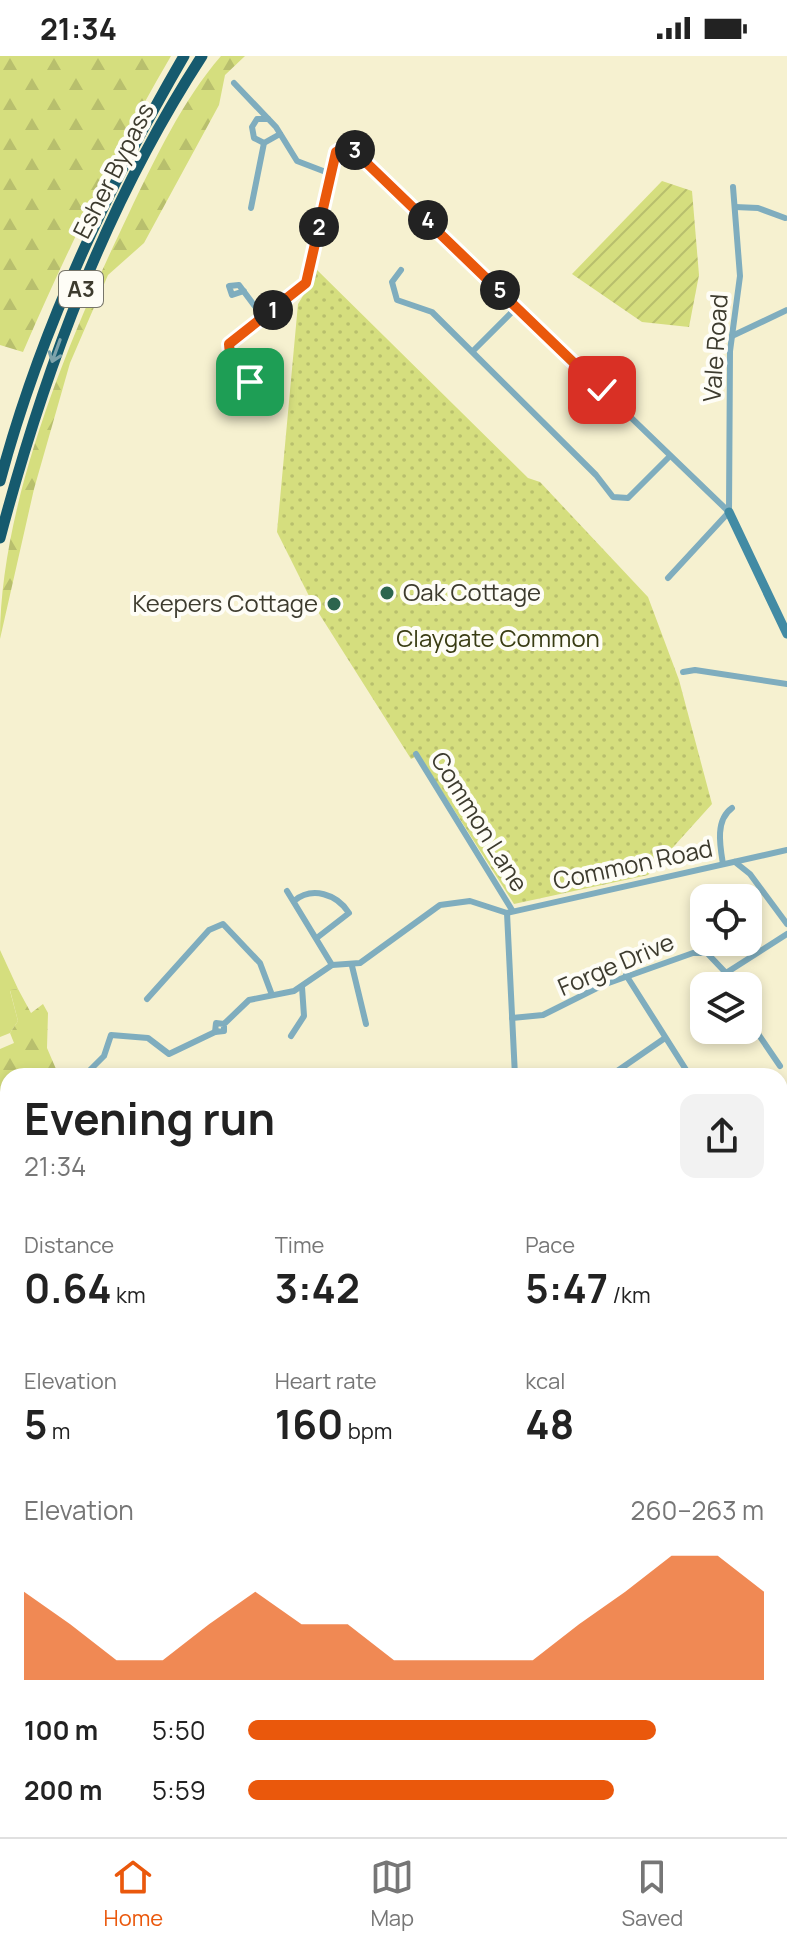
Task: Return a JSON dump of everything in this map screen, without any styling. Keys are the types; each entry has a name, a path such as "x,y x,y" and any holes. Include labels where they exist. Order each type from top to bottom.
{"highway":[{"name":"Esher Bypass","path":"0,481 19,412 77,262 133,143 184,56"},
{"name":"Esher Bypass","path":"0,538 28,430 77,299 144,156 202,56"}],"street":[{"path":"234,83 268,119 302,165 331,174"},
{"path":"264,143 254,138 252,127 257,119 268,119"},
{"path":"251,208 264,143 280,134"},
{"path":"246,385 254,400 259,400 260,390 230,354 229,344 303,288 319,242 336,152 344,145 352,147 729,512 787,634"},
{"name":"Vale Road","path":"729,512 732,336 740,276 733,187"},
{"path":"735,207 758,208 785,218"},
{"path":"401,270 392,282 397,300 426,308 596,475 613,497 628,498 670,456"},
{"path":"244,291 263,317"},
{"path":"473,351 517,307"},
{"path":"732,336 787,310"},
{"path":"668,578 729,512"},
{"path":"683,672 695,670 787,684"},
{"name":"Common Lane","path":"416,754 510,912"},
{"path":"723,864 721,824 725,813 732,808"},
{"path":"735,862 787,850"},
{"name":"Common Road","path":"510,912 735,862 750,874 787,924"},
{"path":"287,891 318,937 332,965"},
{"path":"294,901 305,893 320,893 345,907 349,913 318,937"},
{"path":"92,1068 104,1056 111,1035 148,1038 169,1054 215,1032 224,1031 224,1024 249,1000 302,987 332,965 352,966 428,912 451,901 470,901 510,912 515,1068"},
{"path":"147,999 209,930 223,924 260,963 272,995"},
{"path":"728,972 787,934"},
{"name":"Forge Drive","path":"512,1018 543,1015 626,975 701,952 713,957 725,972"},
{"path":"352,966 366,1024"},
{"path":"626,975 685,1068"},
{"path":"291,1036 304,1016 302,987"},
{"path":"622,1068 665,1038"},
{"path":"762,1040 780,1066"}],"green space":[{"path":"0,56 171,56 92,202 23,352 0,345"},
{"path":"221,56 245,56 225,75 219,105 144,243 108,275 70,363 34,489 0,639 3,586 12,532 25,476 62,366 159,151 194,92"},
{"path":"662,181 692,191 699,275 689,327 642,322 572,274"},
{"name":"Claygate Common","path":"314,267 528,478 540,482 648,597 679,680 712,804 648,875 514,904 419,755 411,759 313,604 277,532 298,304 309,286"},
{"path":"0,950 18,989 10,991 18,1021 10,1033 0,1037"},
{"path":"18,989 31,1013 43,1004 48,1013 47,1048 56,1068 0,1068 0,1049 14,1043 10,1033 18,1021 10,990"}],"place":[{"name":"Oak Cottage","path":"387,593"},
{"name":"Keepers Cottage","path":"334,604"}],"route":[{"path":"250,382 230,354 229,344 233,338 290,299 306,283 336,152 339,147 348,145 602,390"}]}
